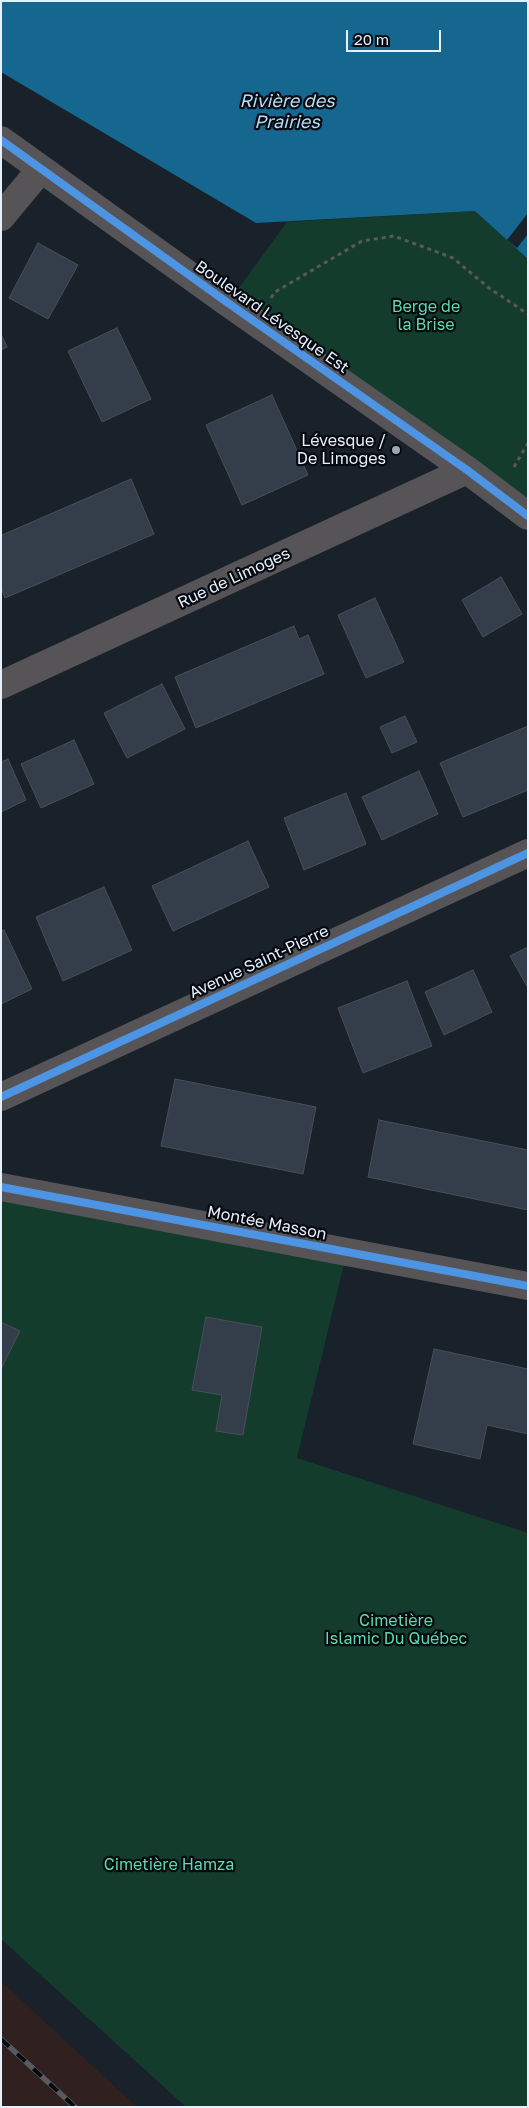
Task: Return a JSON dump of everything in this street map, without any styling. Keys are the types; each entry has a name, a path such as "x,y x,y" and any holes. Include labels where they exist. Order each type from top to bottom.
{"street":[{"name":"Boulevard Lévesque Est","path":"1,140 467,470 528,516"},
{"path":"1,217 41,169"},
{"name":"Rue de Limoges","path":"1,686 467,470"},
{"name":"Avenue Saint-Pierre","path":"1,1097 528,853"},
{"name":"Montée Masson","path":"1,1187 528,1286"}],"path":[{"path":"253,320 275,292 362,241 394,236 453,258 489,288 528,314"}],"shaded area":[{"path":"1,1981 137,2107 1,2107"}],"green space":[{"name":"Berge de la Brise","path":"476,211 528,259 528,516 228,303 287,222"},
{"path":"1,1187 347,1252 297,1458 528,1533 528,2107 186,2107 1,1939"}],"water":[{"name":"Rivière des Prairies","path":"1,1 528,1 528,259 475,211 256,223 1,72"}],"pier":[{"path":"528,213 528,234 517,248 507,240"}],"building":[{"path":"38,243 78,265 48,319 9,298"},
{"path":"117,328 151,399 102,422 68,351"},
{"path":"1,334 7,347 1,350"},
{"path":"272,395 308,475 242,505 206,425"},
{"path":"131,479 154,534 5,598 1,588 1,532 2,535"},
{"path":"501,577 522,614 483,637 462,600"},
{"path":"375,598 404,662 366,678 338,615"},
{"path":"294,626 299,639 308,635 324,674 196,728 175,677"},
{"path":"162,684 185,729 127,758 104,713"},
{"path":"405,716 417,742 392,753 380,727"},
{"path":"528,726 528,790 463,817 440,763"},
{"path":"74,740 94,784 41,808 21,764"},
{"path":"8,759 26,800 1,812 1,762"},
{"path":"419,771 438,814 382,840 362,797"},
{"path":"346,793 366,844 304,870 284,818"},
{"path":"248,841 269,887 173,931 152,886"},
{"path":"104,887 132,950 63,981 36,917"},
{"path":"4,930 32,989 1,1004 1,931"},
{"path":"528,947 528,988 510,956"},
{"path":"473,970 492,1012 444,1035 425,992"},
{"path":"407,981 432,1046 363,1073 338,1008"},
{"path":"175,1079 316,1107 303,1174 161,1146"},
{"path":"379,1120 528,1150 528,1210 368,1177"},
{"path":"206,1317 262,1327 243,1435 216,1431 222,1395 192,1390"},
{"path":"1,1322 20,1331 1,1369"},
{"path":"434,1349 528,1369 528,1434 487,1425 480,1459 413,1444"}],"railway":[{"path":"1,2039 75,2107"}],"cycle path":[{"path":"1,140 228,303 467,470 528,516"},
{"path":"1,1097 528,853"},
{"path":"1,1187 528,1286"}],"place":[{"name":"Lévesque / De Limoges","path":"396,450"}],"park label":[{"name":"Cimetière Islamic Du Québec","path":"396,1630"},
{"name":"Cimetière Hamza","path":"169,1865"}]}
